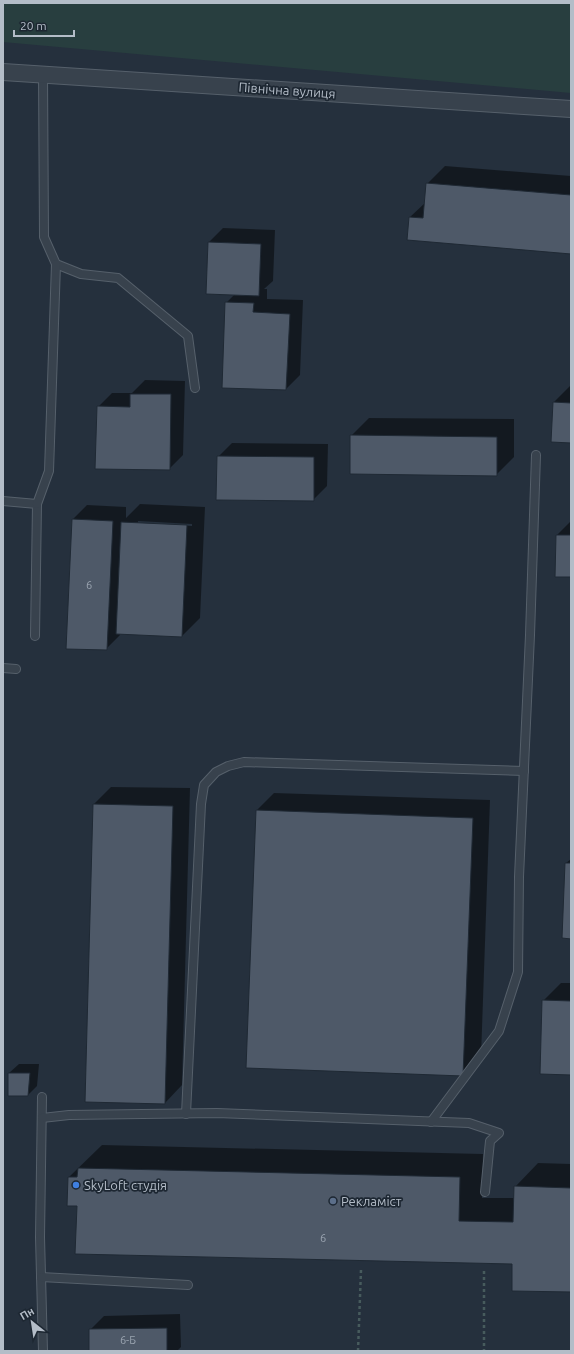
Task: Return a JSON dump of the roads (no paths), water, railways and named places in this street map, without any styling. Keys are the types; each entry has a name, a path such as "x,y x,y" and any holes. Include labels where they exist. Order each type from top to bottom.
{"street":[{"name":"Північна вулиця","path":"3,72 571,109"}],"lane":[{"path":"35,636 37,504 49,471 56,264 44,237 43,74"},
{"path":"56,264 81,274 118,278 188,336 195,388"},
{"path":"431,1122 499,1031 518,972 519,877 530,635 536,455"},
{"path":"3,501 37,504"},
{"path":"3,668 16,669"},
{"path":"186,1114 201,804 204,785 216,772 228,766 244,762 524,771"},
{"path":"42,1097 40,1236 43,1351"},
{"path":"42,1118 70,1115 217,1113 470,1123 499,1133 490,1141 485,1192"},
{"path":"41,1277 188,1285"}],"place":[{"name":"SkyLoft студія","path":"76,1185"},
{"name":"Рекламіст","path":"333,1201"}]}
